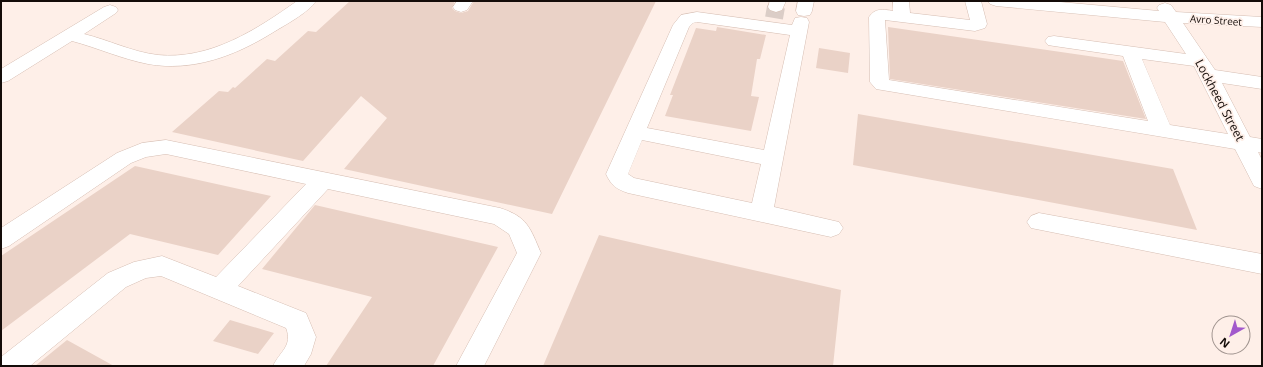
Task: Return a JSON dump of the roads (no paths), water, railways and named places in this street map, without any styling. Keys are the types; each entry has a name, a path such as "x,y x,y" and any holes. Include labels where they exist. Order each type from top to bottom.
{"street":[{"path":"70,35 155,60 169,61 196,59 225,50 247,40 308,1"},
{"path":"973,1 979,24 975,26 902,9 878,15 879,82 883,85 1162,130 1242,141 1262,146"},
{"name":"Avro Street","path":"996,1 1166,9 1262,22"},
{"name":"Lockheed Street","path":"1166,9 1204,68 1262,181"},
{"path":"1,77 110,10"},
{"path":"760,213 803,16 775,13 697,16 687,19 681,25 634,132 618,174 620,180 628,185 760,213 831,228"},
{"path":"1054,41 1130,52 1204,68 1262,83"},
{"path":"1130,52 1162,130"},
{"path":"634,132 772,159"},
{"path":"1,240 124,158 142,150 166,147 500,218 518,228 529,253 470,366"},
{"path":"219,290 323,180"},
{"path":"1039,222 1262,264"},
{"path":"10,366 117,280 143,269 162,266 297,321 303,337 297,354 288,366"}],"tunnel":[{"path":"774,18 776,7"}]}
